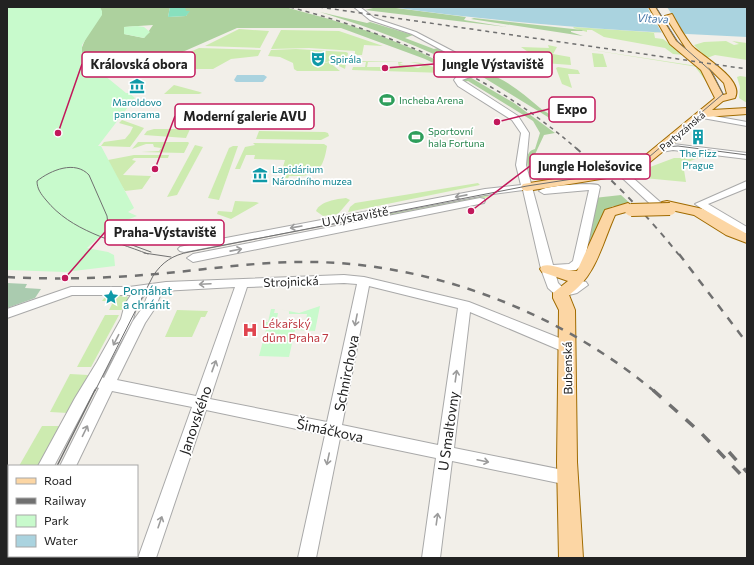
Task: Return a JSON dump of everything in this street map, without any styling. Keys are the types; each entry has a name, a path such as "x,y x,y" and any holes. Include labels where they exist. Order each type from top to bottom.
{"main road":[{"path":"652,7 673,42 705,69 720,99 747,108"},
{"path":"663,7 692,50 724,76 730,87 732,96 747,108"},
{"name":"Partyzánská","path":"621,172 646,160 661,149 720,99 732,96"},
{"path":"700,115 747,108"},
{"name":"U Výstaviště","path":"527,187 621,172"},
{"path":"566,310 583,277 609,214 614,210 670,208 698,212 730,232 747,239"},
{"path":"547,269 566,276 583,277"},
{"path":"561,293 583,277"},
{"name":"Bubenská","path":"561,293 560,298 566,310 568,478 571,558"}],"street":[{"name":"Bubenská","path":"357,7 372,19 414,33 478,66 479,71 460,78 458,81 507,112 525,132 522,165 547,269 552,285 561,293"},
{"path":"700,115 747,124"},
{"path":"677,136 680,142 696,149"},
{"path":"661,149 673,147 747,156"},
{"path":"621,172 670,208"},
{"path":"747,184 700,204 747,232"},
{"name":"U Výstaviště","path":"184,249 484,192 527,187"},
{"name":"U Výstaviště","path":"193,258 459,205 515,193 527,187"},
{"path":"544,191 578,187 595,187 578,263 572,267 547,269"},
{"name":"Strojnická","path":"7,314 71,291 142,289 243,282 344,279 465,304 567,347"},
{"name":"Janovského","path":"147,558 243,282"},
{"name":"Schnirchova","path":"307,558 364,282"},
{"path":"68,465 139,321 149,308 157,287"},
{"path":"47,465 126,319 131,304 142,289"},
{"name":"U Smaltovny","path":"431,558 465,304"},
{"name":"Šimáčkova","path":"93,381 568,478"}],"green space":[{"path":"7,7 100,7 102,11 102,15 82,45 82,54 88,62 126,93 129,93 135,98 98,146 101,146 134,208 128,212 137,216 111,226 87,248 108,252 114,255 115,266 65,272 7,270"},
{"path":"98,7 170,7 168,17 186,16 189,11 185,11 185,7 285,7 374,33 420,52 462,73 456,74 425,59 341,28 237,28 178,54 164,69 150,68 153,64 146,64 143,68 119,68 125,60 98,60 92,65 85,59 81,50","holes":["153,25 144,38 124,34 124,27"]},
{"path":"170,7 185,7 186,11 190,11 186,16 168,17"},
{"path":"373,8 396,8 466,17 464,20 507,27 365,10"},
{"path":"320,12 367,23 370,22 413,35 405,38 434,49 438,48 473,68 470,71 396,38"},
{"path":"474,18 582,30 583,31 571,32 583,36 471,19"},
{"path":"124,27 144,27 150,32 144,38 124,34"},
{"path":"573,28 662,33 654,33 655,38 663,39 684,55 673,54 665,48 604,37 592,30 587,30 587,32"},
{"path":"239,29 269,31 260,48 205,46"},
{"path":"281,30 339,31 383,46 364,45 362,55 355,55 355,51 309,48 271,49"},
{"path":"726,41 734,45 739,44 732,41 747,43 747,60 715,55 707,58 694,45 704,42"},
{"path":"548,45 557,47 553,54 570,57 571,65 544,63 521,47 549,48"},
{"path":"199,48 261,50 258,56 231,59 213,69 168,69 181,56"},
{"path":"579,48 697,66 698,67"},
{"path":"296,49 346,52 348,53 345,69 331,62 341,58 316,65 329,62 340,71 297,71 294,69 293,63 280,57 268,56 271,50"},
{"path":"592,53 603,54 607,67 594,67"},
{"path":"361,61 403,62 399,64 418,68 425,65 410,62 419,63 432,66 444,73 352,70 353,67 365,67 366,62 355,62","holes":["368,62 398,62 399,67 367,67"]},
{"path":"698,67 702,72 708,84 696,68"},
{"path":"556,68 578,70 580,74 568,74 572,88 562,84"},
{"path":"484,73 492,75 514,87 551,115 556,122 478,74"},
{"path":"468,76 514,103 555,133 544,135 531,163 538,179 599,173 541,181 532,179 527,157 531,151 535,149 540,133 533,121 468,81 464,82 463,79"},
{"path":"737,77 747,77 747,103 739,98 740,87"},
{"path":"174,85 200,92 202,93 164,94"},
{"path":"122,120 144,128 130,147 101,146 104,142 125,139 130,133 133,127 119,123"},
{"path":"154,129 190,129 186,138 144,135 147,131"},
{"path":"259,131 325,132 328,133 329,136 321,140 256,139"},
{"path":"138,142 189,143 184,153 141,152 159,151 161,148 154,147 153,144 146,144 132,149"},
{"path":"253,143 324,144 327,146 323,162 316,171 311,174 289,176 286,185 278,185 283,183 288,167 283,167 285,160 254,159 255,155 246,155 240,169 235,169 245,147 255,145"},
{"path":"195,145 203,147 177,195 167,197"},
{"path":"238,146 219,200 208,198 229,148"},
{"path":"708,154 683,164 686,182 633,177 650,167 674,158 687,158"},
{"path":"134,155 169,155 168,158 134,158 132,160 136,161 123,175 151,176 142,189 125,191 109,166 108,160"},
{"path":"478,183 480,185 348,212 350,207 355,203"},
{"path":"487,193 489,197 375,221 370,214"},
{"path":"621,195 633,206 613,206 604,211 586,258 594,198"},
{"path":"346,198 350,200 338,214 323,216 316,211 325,203"},
{"path":"235,201 259,203 231,219 217,214 218,211 232,212"},
{"path":"7,283 27,284 25,288 41,289 35,298 7,308"},
{"path":"120,295 123,297 127,296 128,298 122,310 109,310 112,304 110,301 102,301 105,297"},
{"path":"320,306 315,331 295,330 289,357 259,356 267,326 262,326 263,322 268,322 271,309 275,309 274,313 278,313 276,323 279,324 278,325 305,326 307,314 289,314 289,311 299,313"},
{"path":"177,310 208,311 205,317 201,317 192,337 165,337"},
{"path":"105,315 119,315 91,367 77,367"},
{"path":"70,374 88,375 68,413 50,412"},
{"path":"42,426 60,426 39,465 20,465"}],"water":[{"name":"Vltava","path":"391,7 747,7 747,37 524,22"},
{"path":"237,75 264,75 267,77 263,82 236,82 234,80"}],"pier":[{"path":"647,7 667,7 686,36 663,35"}],"tram line":[{"path":"95,391 153,276 164,263 178,255 527,186 618,172 649,157 723,94 712,72 678,42 656,7"},
{"path":"662,147 678,146 747,155"},
{"path":"146,253 106,239 67,220 44,198 37,181 49,173 63,168 70,167 83,170 89,175 107,216 109,234 113,238 151,252"},
{"path":"146,253 171,257"},
{"path":"58,465 95,390"}],"railway":[{"path":"290,7 330,18 368,31 406,45 442,61 477,79 511,100 545,123 577,149"},
{"path":"319,7 747,69"},
{"path":"576,148 630,199 679,255"},
{"path":"679,254 747,343"},
{"path":"7,277 67,278 127,276 293,262 342,263 390,269 438,280 485,295 531,313 574,336 615,362 654,391"},
{"path":"653,390 701,433 747,481"},
{"path":"729,452 747,472"}],"place":[{"name":"Spirála","path":"318,59"},
{"name":"Jungle Výstaviště","path":"385,68"},
{"name":"Maroldovo panorama","path":"137,86"},
{"name":"Incheba Arena","path":"387,100"},
{"name":"Expo","path":"497,122"},
{"name":"Královská obora","path":"58,133"},
{"name":"Sportovní hala Fortuna","path":"416,137"},
{"name":"The Fizz Prague","path":"698,137"},
{"name":"Moderní galerie AVU","path":"155,169"},
{"name":"Lapidárium Národního muzea","path":"260,175"},
{"name":"Jungle Holešovice","path":"471,211"},
{"name":"Praha-Výstaviště","path":"65,278"},
{"name":"Pomáhat a chránit","path":"111,297"},
{"name":"Lékařský dům Praha 7","path":"250,330"}]}
